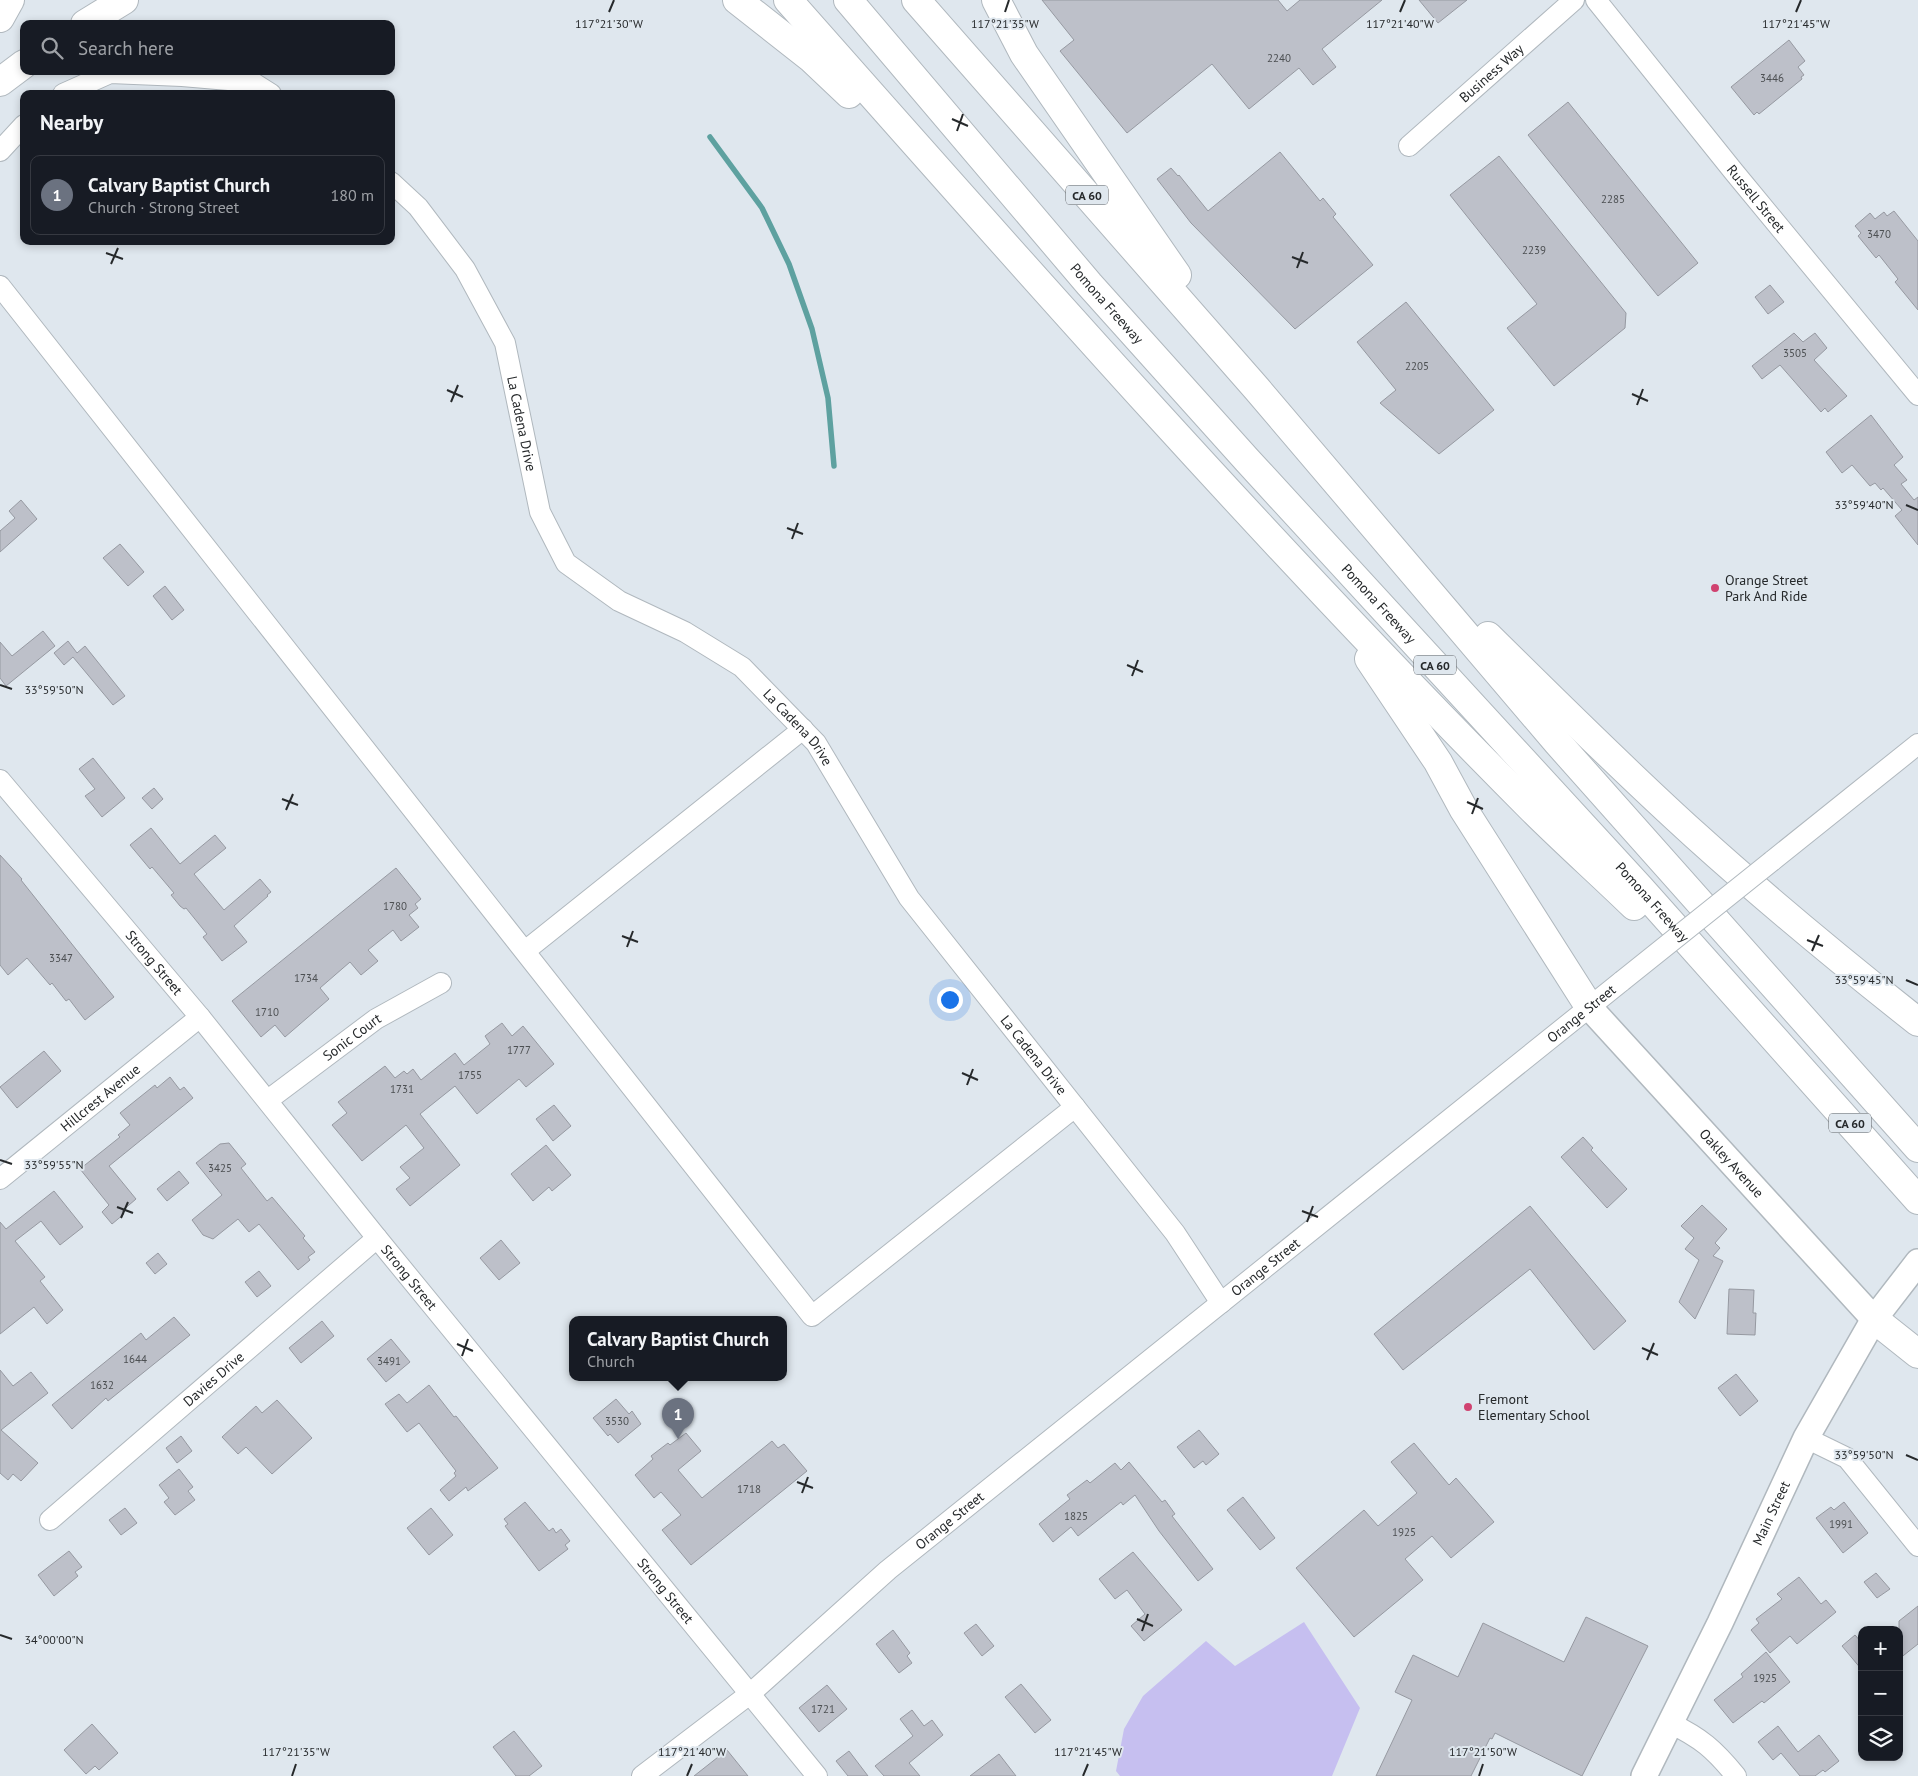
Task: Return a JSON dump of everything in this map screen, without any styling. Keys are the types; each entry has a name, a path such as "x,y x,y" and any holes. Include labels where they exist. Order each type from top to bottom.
{"highway":[{"path":"0,18 10,0"},
{"path":"92,20 124,0"},
{"path":"737,0 812,59 1011,254"},
{"path":"788,0 1011,254 1266,534 1532,809 1783,1046"},
{"name":"Pomona Freeway","path":"848,0 1089,284 1247,460 1614,859 1783,1046 1918,1200"},
{"name":"CA 60","path":"916,0 1257,389 1563,749 1918,1148"},
{"path":"996,0 1024,54 1257,389"},
{"path":"0,82 20,67"},
{"path":"1352,501 1568,716 1694,835 1838,959 1918,1022"},
{"path":"1266,534 1363,650 1438,762 1464,810 1590,1008"},
{"path":"1874,1318 1918,1354"}],"main road":[{"name":"Oakley Avenue","path":"1590,1008 1874,1318"},
{"name":"Main Street","path":"1644,1776 1720,1623 1806,1438 1874,1318 1918,1262"}],"street":[{"name":"Business Way","path":"1409,146 1574,0"},
{"name":"Russell Street","path":"1596,0 1918,396"},
{"path":"72,90 106,75"},
{"path":"158,75 252,82 264,90"},
{"path":"0,151 20,129"},
{"name":"La Cadena Drive","path":"395,186 418,207 465,269 505,342 540,512 566,563 619,601 685,632 742,667 816,743 909,898 1175,1233 1221,1303"},
{"path":"0,286 812,1316 1075,1106"},
{"path":"525,952 803,730"},
{"name":"Orange Street","path":"642,1776 751,1693 888,1570 1918,744"},
{"name":"Strong Street","path":"0,780 200,1017 377,1238 817,1776"},
{"name":"Sonic Court","path":"268,1100 376,1019 441,983"},
{"name":"Hillcrest Avenue","path":"0,1179 200,1017"},
{"name":"Davies Drive","path":"50,1520 377,1238"},
{"path":"1806,1438 1847,1458 1918,1546"},
{"path":"1670,1724 1695,1736 1709,1746 1736,1776"}],"shaded area":[{"path":"1304,1622 1360,1708 1332,1776 1120,1776 1116,1771 1124,1729 1143,1696 1206,1641 1235,1666"}],"building":[{"path":"1042,0 1278,0 1287,11 1300,0 1382,0 1322,49 1336,67 1313,85 1299,68 1249,109 1212,64 1127,133 1060,51 1074,40"},
{"path":"1419,0 1467,0 1438,23"},
{"path":"1789,40 1805,61 1798,67 1804,75 1801,77 1802,79 1759,114 1757,112 1754,115 1731,87"},
{"path":"1568,102 1698,263 1658,296 1528,135"},
{"path":"1280,152 1320,201 1323,198 1336,214 1333,217 1373,265 1295,329 1191,223 1157,179 1171,168 1208,211"},
{"path":"1499,156 1626,313 1625,328 1554,386 1507,328 1537,304 1450,195"},
{"path":"1894,211 1918,241 1918,310 1895,282 1898,279 1879,255 1876,258 1858,236 1861,233 1855,226 1870,213 1875,219 1884,212 1887,216"},
{"path":"1770,285 1784,302 1768,314 1755,297"},
{"path":"1406,302 1494,410 1439,454 1380,403 1396,390 1357,342"},
{"path":"1794,333 1803,342 1815,333 1827,348 1814,360 1847,396 1828,412 1825,408 1821,412 1780,365 1762,379 1752,366"},
{"path":"1871,415 1903,457 1894,465 1907,480 1901,484 1914,500 1918,497 1918,545 1895,516 1902,510 1883,488 1881,490 1875,483 1870,486 1852,465 1842,473 1826,452"},
{"path":"21,500 37,519 0,552 0,531 15,518 9,511"},
{"path":"120,544 144,572 128,586 103,558"},
{"path":"165,586 184,610 172,620 153,596"},
{"path":"43,631 55,646 6,686 0,678 0,642 12,656"},
{"path":"68,641 77,653 85,646 125,696 113,705 73,657 64,665 54,653"},
{"path":"93,758 125,798 102,817 85,796 95,789 79,769"},
{"path":"154,788 163,799 152,809 142,798"},
{"path":"151,828 180,864 215,835 226,848 194,874 224,910 260,879 271,892 234,926 247,942 222,961 203,937 207,934 186,908 184,909 180,906 171,895 174,893 152,867 150,869 130,845"},
{"path":"0,855 22,879 114,997 85,1020 69,999 66,1001 52,983 50,985 27,958 8,975 0,965"},
{"path":"396,868 421,899 415,904 418,908 409,915 419,927 401,941 393,930 368,950 378,961 361,975 350,962 320,988 329,999 285,1037 275,1025 261,1037 232,1001"},
{"path":"502,1023 512,1036 523,1026 554,1064 526,1087 519,1079 477,1114 455,1086 420,1114 460,1165 410,1206 396,1189 410,1178 400,1167 424,1148 406,1125 362,1161 332,1125 347,1113 338,1102 385,1066 395,1078 404,1071 407,1074 413,1069 421,1080 455,1053 464,1065 490,1044 485,1036"},
{"path":"44,1051 61,1071 17,1108 0,1087"},
{"path":"170,1077 180,1090 184,1087 193,1098 109,1166 136,1199 122,1211 124,1214 112,1224 102,1212 109,1205 80,1169 120,1137 118,1135 130,1125 120,1113 155,1085 157,1088"},
{"path":"554,1105 571,1126 553,1141 536,1119"},
{"path":"1583,1137 1593,1148 1591,1150 1627,1189 1607,1208 1561,1157"},
{"path":"229,1143 246,1164 241,1168 267,1201 272,1197 305,1236 303,1238 315,1252 308,1257 310,1260 298,1270 259,1224 249,1232 238,1219 213,1239 203,1235 192,1220 222,1195 196,1163 220,1144"},
{"path":"546,1145 571,1175 552,1191 549,1187 533,1201 511,1174"},
{"path":"179,1171 189,1183 167,1201 157,1189"},
{"path":"54,1191 83,1227 60,1245 41,1221 15,1241 45,1277 40,1281 63,1310 47,1324 34,1307 0,1334 0,1222 6,1229"},
{"path":"1702,1205 1727,1229 1715,1243 1720,1248 1713,1256 1723,1261 1695,1319 1679,1302 1699,1260 1685,1249 1694,1238 1681,1226"},
{"path":"1530,1206 1626,1321 1594,1350 1530,1269 1403,1370 1374,1334"},
{"path":"501,1240 520,1263 499,1280 480,1258"},
{"path":"158,1253 167,1264 155,1274 146,1263"},
{"path":"259,1271 271,1286 257,1297 245,1282"},
{"path":"1729,1289 1754,1290 1753,1313 1756,1313 1755,1335 1727,1334"},
{"path":"174,1317 190,1335 108,1401 106,1398 72,1429 52,1405 141,1333 146,1340"},
{"path":"322,1321 334,1336 301,1363 289,1348"},
{"path":"391,1339 410,1362 386,1382 367,1359"},
{"path":"0,1370 13,1386 31,1372 48,1393 1,1430 38,1463 21,1481 13,1474 8,1480 0,1473"},
{"path":"1736,1374 1758,1401 1740,1416 1718,1388"},
{"path":"429,1385 498,1468 468,1491 466,1487 449,1501 440,1490 456,1476 454,1473 456,1471 419,1423 407,1432 385,1404 399,1394 407,1403"},
{"path":"616,1399 629,1414 632,1411 641,1424 618,1443 610,1434 608,1436 593,1418"},
{"path":"277,1400 312,1438 272,1474 246,1447 238,1454 222,1437 256,1406 262,1413"},
{"path":"1199,1430 1219,1454 1206,1465 1203,1461 1194,1468 1177,1447"},
{"path":"686,1433 701,1451 678,1470 702,1498 772,1441 778,1448 784,1444 807,1471 691,1565 662,1530 681,1515 661,1492 654,1498 635,1475 653,1459 651,1456 668,1443 670,1445"},
{"path":"181,1436 192,1451 177,1463 166,1448"},
{"path":"1414,1443 1449,1485 1456,1478 1494,1522 1451,1558 1432,1536 1405,1559 1423,1580 1354,1637 1296,1568 1364,1510 1378,1526 1417,1493 1391,1462"},
{"path":"1129,1462 1162,1502 1165,1500 1175,1514 1172,1516 1213,1569 1198,1581 1159,1531 1135,1495 1123,1505 1121,1502 1078,1536 1071,1527 1053,1542 1039,1524 1070,1499 1067,1495 1087,1480 1090,1483 1115,1463 1121,1470"},
{"path":"179,1469 193,1487 188,1491 195,1500 175,1515 164,1502 169,1498 159,1485"},
{"path":"1243,1497 1275,1538 1260,1550 1227,1510"},
{"path":"525,1502 549,1531 553,1528 556,1533 561,1529 570,1541 565,1545 568,1549 539,1571 505,1526 508,1524 504,1519"},
{"path":"1844,1502 1868,1533 1843,1553 1816,1518 1831,1507 1834,1510"},
{"path":"125,1508 137,1523 121,1535 109,1520"},
{"path":"431,1508 453,1535 429,1555 407,1528"},
{"path":"69,1551 82,1567 75,1572 78,1576 54,1596 38,1575"},
{"path":"1133,1552 1182,1610 1144,1641 1131,1626 1145,1614 1127,1590 1115,1599 1099,1579"},
{"path":"1876,1573 1890,1589 1877,1598 1864,1582"},
{"path":"1799,1577 1821,1604 1826,1600 1836,1612 1797,1644 1790,1636 1770,1653 1751,1630 1759,1623 1756,1619 1782,1599 1777,1594"},
{"path":"1918,1606 1918,1644 1903,1656 1903,1626 1899,1626 1899,1621"},
{"path":"1586,1617 1648,1646 1582,1776 1495,1733 1492,1739 1490,1738 1471,1776 1376,1776 1412,1700 1395,1692 1413,1655 1458,1677 1483,1623 1564,1662"},
{"path":"976,1624 994,1646 982,1656 964,1633"},
{"path":"893,1630 910,1653 907,1656 912,1663 899,1673 876,1644"},
{"path":"1855,1635 1858,1638 1858,1665 1842,1646"},
{"path":"1766,1652 1790,1682 1764,1703 1762,1701 1733,1723 1714,1700 1743,1677 1741,1674"},
{"path":"1021,1684 1051,1720 1035,1733 1005,1697"},
{"path":"827,1685 847,1709 819,1732 799,1708"},
{"path":"912,1710 924,1726 932,1720 943,1735 909,1763 920,1776 884,1776 875,1766 913,1736 900,1719"},
{"path":"92,1724 118,1753 99,1770 95,1766 86,1774 64,1750"},
{"path":"1778,1726 1798,1752 1819,1735 1839,1761 1825,1772 1823,1770 1815,1776 1800,1776 1781,1753 1773,1760 1758,1742"},
{"path":"514,1731 542,1766 529,1776 516,1776 493,1747"},
{"path":"727,1750 748,1776 694,1776"},
{"path":"849,1751 868,1776 848,1776 836,1761"},
{"path":"999,1754 1016,1776 970,1776"}],"waterway":[{"path":"710,137 762,208 789,264 812,329 828,398 834,466"}],"place":[{"name":"Orange Street Park And Ride","path":"1715,588"},
{"name":"Fremont Elementary School","path":"1468,1407"},
{"name":"Calvary Baptist Church","path":"678,1439"}]}
